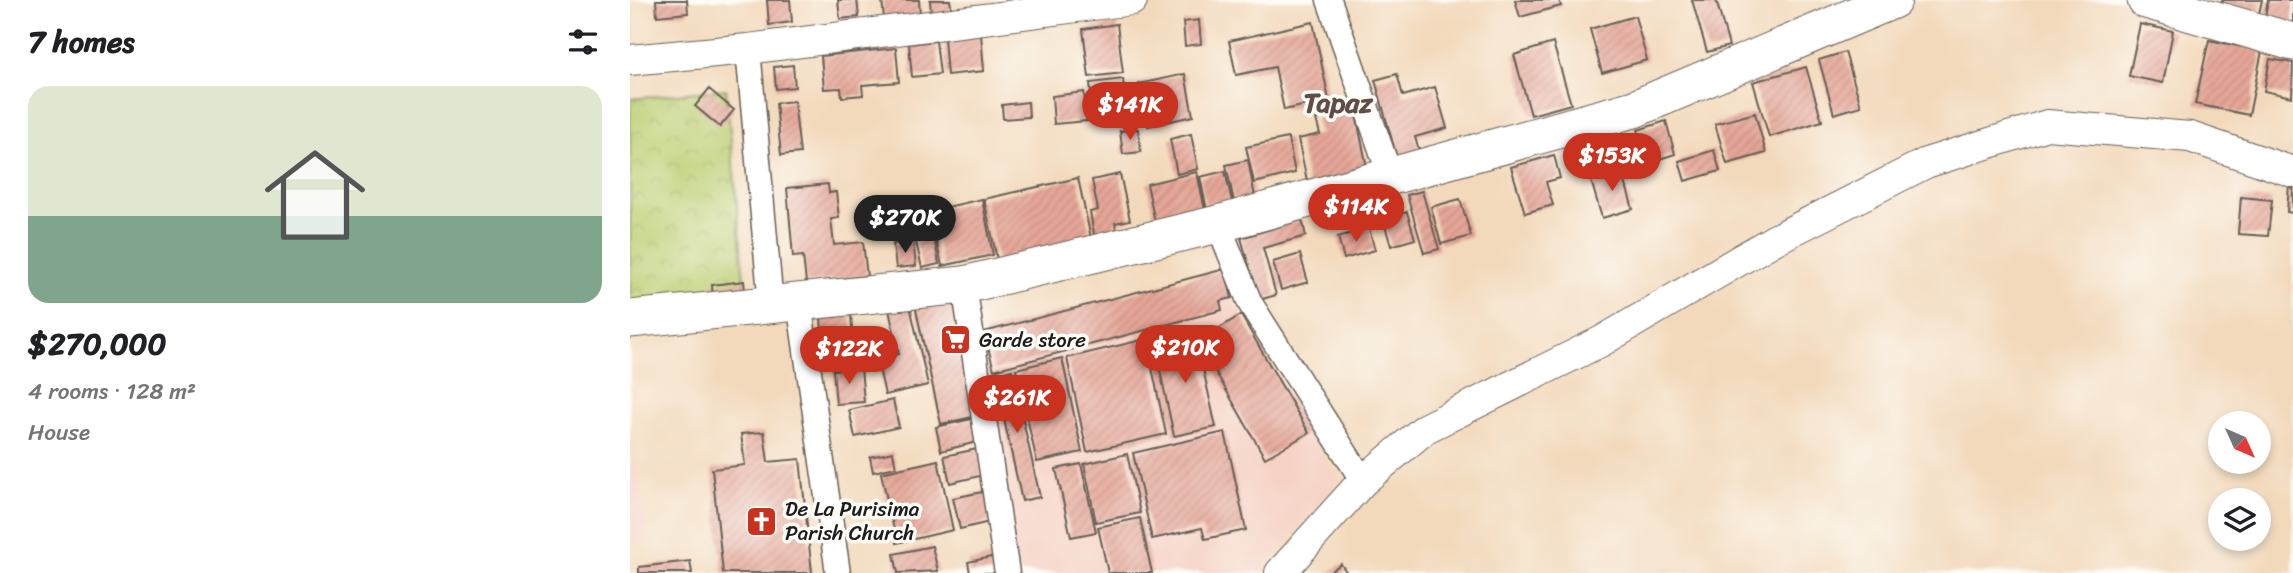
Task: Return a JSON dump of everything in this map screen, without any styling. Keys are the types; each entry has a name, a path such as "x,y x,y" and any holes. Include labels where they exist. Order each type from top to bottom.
{"main road":[{"path":"630,320 964,285 1218,224 1634,109 1893,0"},
{"path":"2146,0 2293,42"}],"street":[{"path":"630,60 748,49 1132,0"},
{"path":"1329,0 1391,178"},
{"path":"748,49 785,304 838,573"},
{"path":"1280,573 1363,481 1426,428 1602,341 1774,240 1926,163 2046,125 2190,137 2293,172"},
{"path":"1218,224 1250,303 1363,481"},
{"path":"964,285 1007,573"}],"shaded area":[{"path":"1224,284 1339,482 1261,573 1017,573 982,330"},
{"path":"630,425 648,539 630,543"}],"green space":[{"path":"726,89 746,300 630,313 630,99"}],"building":[{"path":"656,0 687,0 688,13 657,16"},
{"path":"767,0 790,0 792,22 769,25"},
{"path":"838,0 857,0 859,17 840,19"},
{"path":"882,0 919,0 920,15 884,19"},
{"path":"930,0 950,0 952,12 931,13"},
{"path":"1515,0 1559,0 1561,6 1520,17"},
{"path":"1692,0 1716,0 1729,46 1707,52"},
{"path":"2222,0 2262,0 2258,18 2220,11"},
{"path":"2268,0 2293,0 2293,23 2265,17"},
{"path":"1635,16 1647,60 1602,73 1590,29"},
{"path":"1199,20 1201,44 1185,46 1183,22"},
{"path":"1313,22 1329,100 1284,110 1275,67 1236,75 1229,41"},
{"path":"1117,24 1123,73 1089,77 1083,29"},
{"path":"2140,24 2173,31 2163,83 2129,76"},
{"path":"981,34 984,71 947,75 944,38"},
{"path":"2209,40 2262,51 2249,115 2195,104"},
{"path":"936,41 940,74 912,77 909,44"},
{"path":"1553,43 1571,104 1531,115 1514,55"},
{"path":"896,48 899,82 862,85 863,95 842,97 841,88 824,89 821,56"},
{"path":"1845,52 1861,106 1834,114 1819,60"},
{"path":"2270,59 2293,63 2292,97 2264,91"},
{"path":"793,65 795,87 776,89 774,67"},
{"path":"1806,67 1822,121 1769,137 1753,82"},
{"path":"1185,74 1193,116 1148,126 1139,84"},
{"path":"1397,74 1403,96 1435,87 1447,128 1415,137 1419,151 1397,158 1375,80"},
{"path":"1123,79 1126,106 1093,110 1090,83"},
{"path":"709,89 734,110 720,127 695,106"},
{"path":"1084,92 1087,121 1054,124 1052,96"},
{"path":"794,101 800,153 781,155 776,103"},
{"path":"1028,102 1029,117 1003,119 1002,105"},
{"path":"1355,110 1368,172 1308,185 1298,139 1320,134 1316,119"},
{"path":"1755,113 1766,153 1727,164 1715,124"},
{"path":"1666,121 1675,154 1647,163 1638,130"},
{"path":"1138,129 1141,152 1123,154 1120,131"},
{"path":"1191,134 1198,169 1177,174 1170,139"},
{"path":"1288,138 1295,173 1254,183 1246,147"},
{"path":"1714,150 1720,171 1685,181 1679,161"},
{"path":"1554,155 1560,178 1546,182 1553,205 1525,213 1511,167"},
{"path":"1248,160 1256,202 1235,206 1226,165"},
{"path":"1621,168 1633,209 1602,218 1590,177"},
{"path":"1225,171 1233,206 1207,211 1200,177"},
{"path":"1197,172 1205,210 1155,222 1147,184"},
{"path":"1120,174 1130,220 1115,223 1117,234 1095,239 1090,212 1098,210 1092,180"},
{"path":"1078,178 1092,243 998,264 984,199"},
{"path":"828,184 829,193 836,192 839,218 831,219 834,245 863,242 867,276 806,283 803,256 793,257 787,188"},
{"path":"2289,184 2293,185 2293,213 2287,212"},
{"path":"1422,191 1439,249 1424,253 1407,195"},
{"path":"2241,197 2272,200 2268,236 2238,234"},
{"path":"982,199 993,255 942,266 930,211"},
{"path":"1460,199 1471,236 1441,244 1431,207"},
{"path":"1407,212 1415,239 1391,246 1383,219"},
{"path":"1302,220 1306,236 1263,248 1276,295 1259,300 1241,238"},
{"path":"1369,228 1375,250 1344,259 1338,237"},
{"path":"934,238 939,264 922,268 916,242"},
{"path":"913,241 916,266 896,268 893,244"},
{"path":"1300,254 1308,282 1281,290 1273,262"},
{"path":"1225,269 1232,298 1220,301 1222,310 994,370 984,332"},
{"path":"744,281 746,300 713,303 712,285"},
{"path":"955,296 981,415 941,424 915,305"},
{"path":"910,306 928,385 885,395 877,359 899,354 889,310"},
{"path":"851,315 855,365 825,367 821,318"},
{"path":"1241,315 1309,433 1265,458 1198,341"},
{"path":"1195,333 1216,427 1174,436 1154,342"},
{"path":"1146,339 1166,434 1087,452 1067,358"},
{"path":"1062,358 1082,452 1037,462 1016,369"},
{"path":"861,367 864,402 836,404 833,370"},
{"path":"1012,370 1040,497 1022,501 994,374"},
{"path":"893,400 899,427 855,437 849,410"},
{"path":"976,418 981,441 941,451 936,427"},
{"name":"De La Purisima Parish Church","path":"764,432 768,462 800,459 812,573 723,573 712,469 745,465 741,434"},
{"path":"1225,432 1246,530 1205,539 1202,528 1152,539 1133,453"},
{"path":"982,448 988,474 950,483 944,456"},
{"path":"893,452 896,467 873,472 870,457"},
{"path":"1127,454 1140,513 1096,522 1084,464"},
{"path":"938,460 953,530 897,543 881,473"},
{"path":"1081,464 1096,532 1071,537 1056,469"},
{"path":"992,490 998,520 960,529 953,498"},
{"path":"1140,518 1152,573 1108,573 1098,527"},
{"path":"932,546 938,571 898,573 894,554"},
{"path":"996,556 999,573 970,573 968,562"},
{"path":"690,561 692,573 639,573 639,567"},
{"path":"1341,564 1347,573 1328,573"}],"place":[{"name":"Garde store","path":"956,340"},
{"name":"De La Purisima Parish Church","path":"762,521"}],"district":[{"name":"Tapaz","path":"1338,102"}]}
